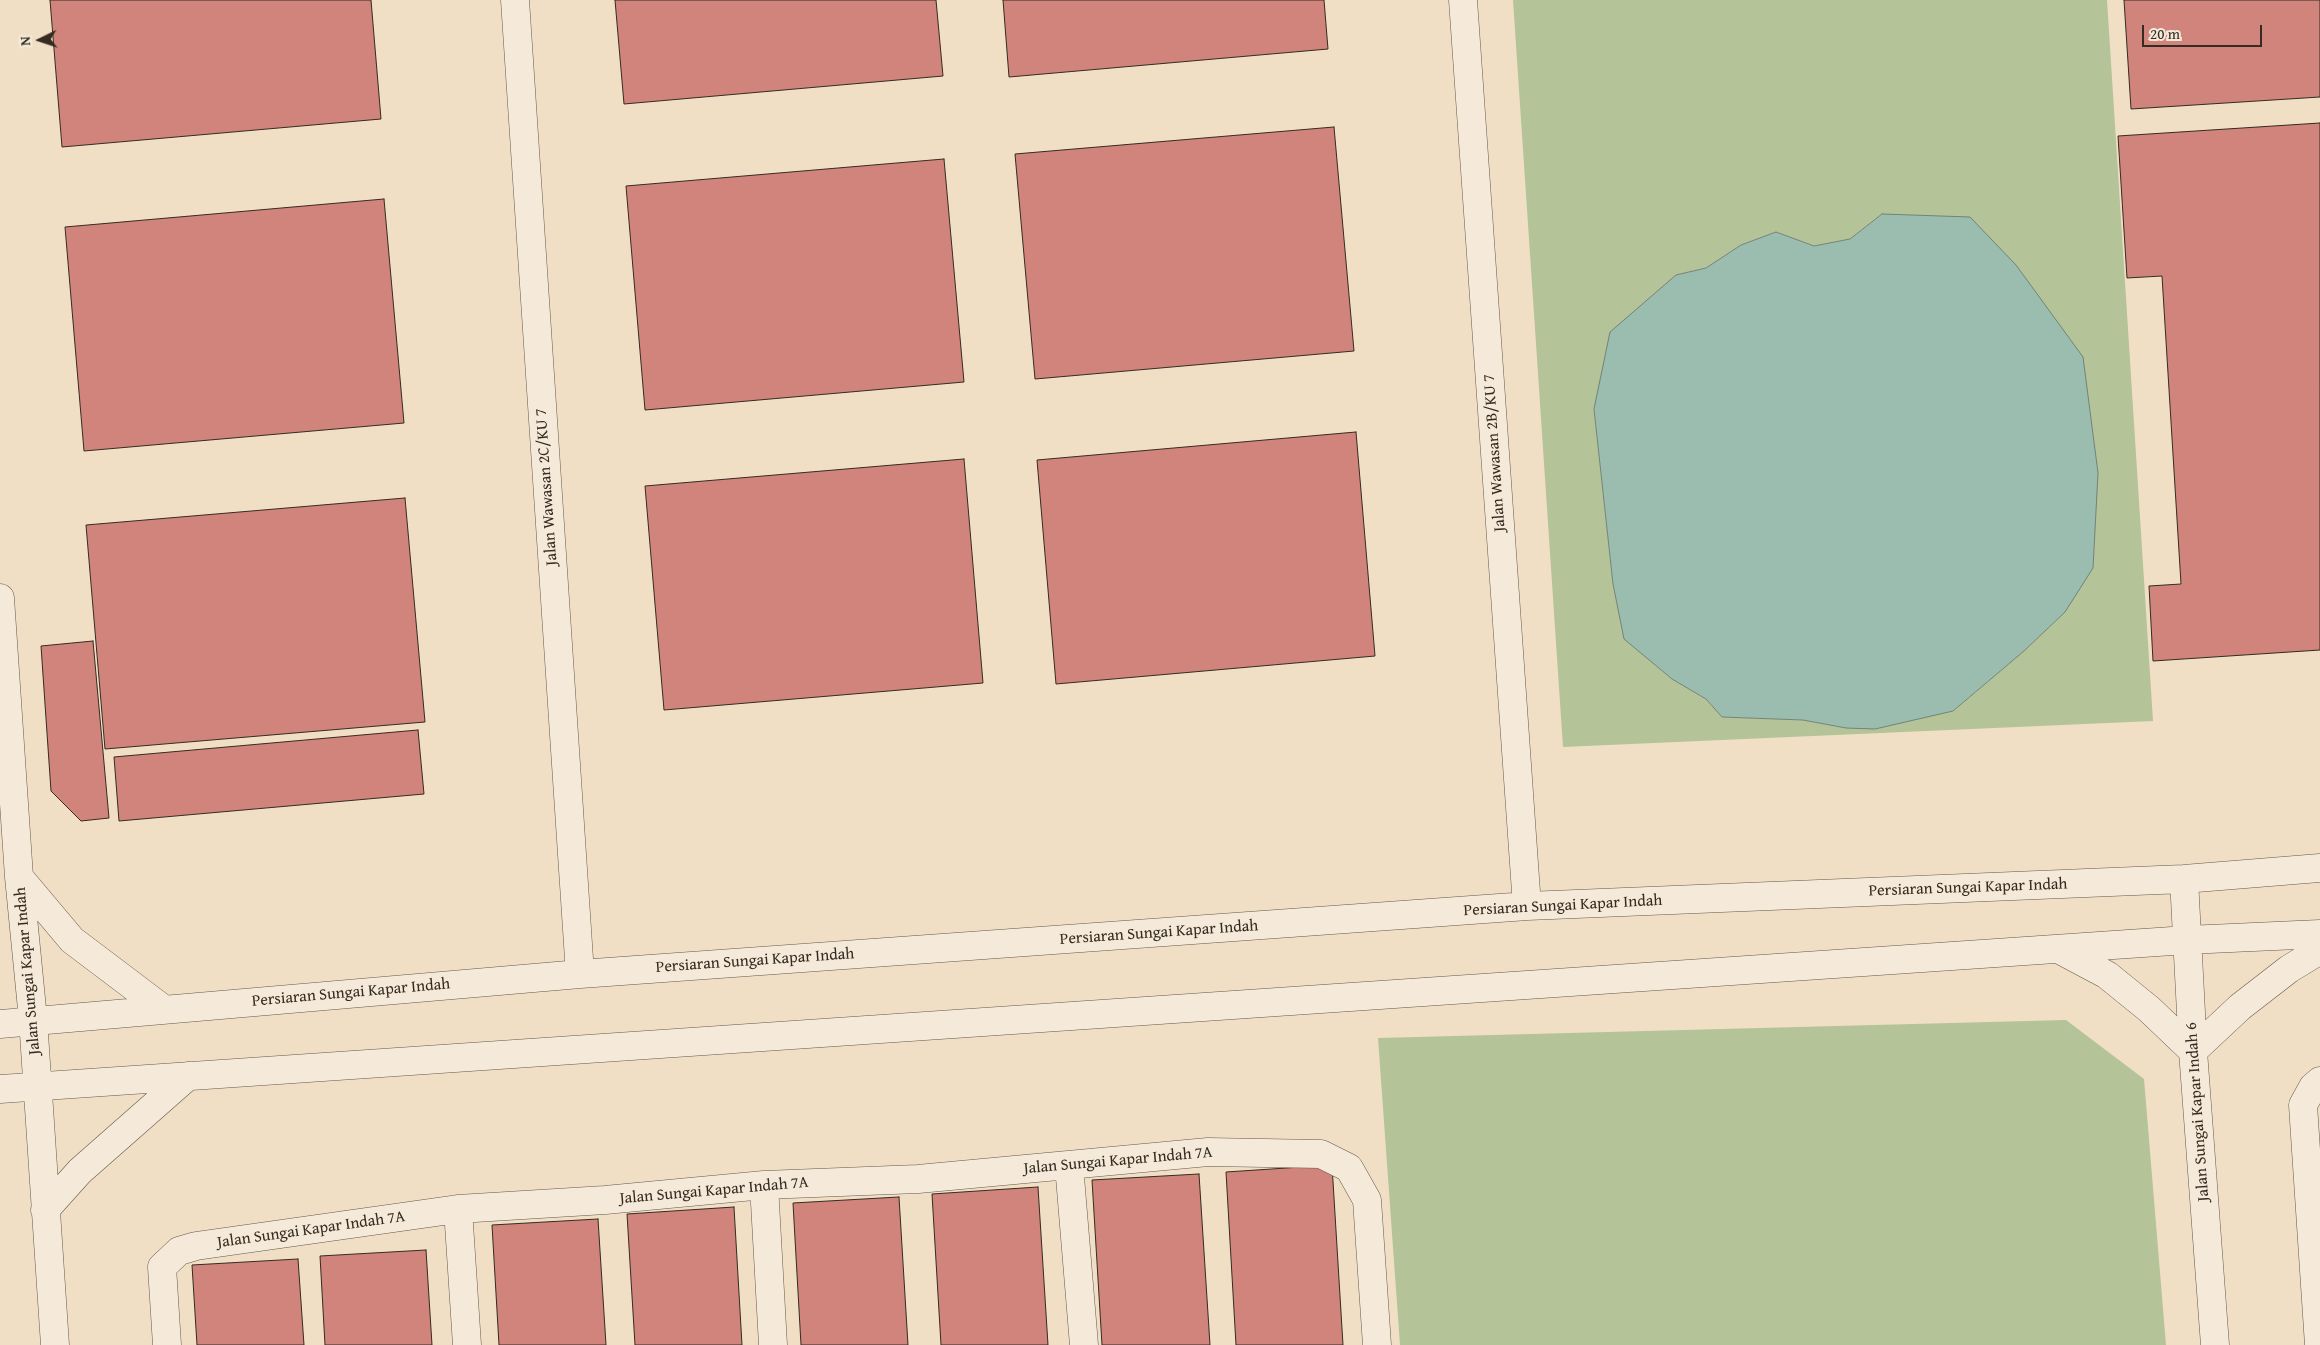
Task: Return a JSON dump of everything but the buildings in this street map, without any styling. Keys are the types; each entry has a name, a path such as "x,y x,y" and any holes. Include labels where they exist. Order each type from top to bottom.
{"street":[{"name":"Jalan Wawasan 2C/KU 7","path":"515,0 580,974"},
{"name":"Jalan Wawasan 2B/KU 7","path":"1463,0 1527,906"},
{"name":"Jalan Sungai Kapar Indah","path":"0,598 20,877 33,1020 54,1345"},
{"name":"Persiaran Sungai Kapar Indah","path":"0,1024 162,1008 580,974 1527,906 2184,879 2320,868"},
{"path":"20,877 72,940 162,1008"},
{"name":"Jalan Sungai Kapar Indah 6","path":"2184,879 2192,1051 2215,1345"},
{"path":"0,1089 2188,940 2320,934"},
{"path":"2060,950 2107,975 2149,1009 2192,1051 2240,1007 2289,969 2320,950"},
{"path":"45,1210 80,1172 188,1076"},
{"path":"2319,1345 2304,1105 2313,1087 2320,1080"},
{"name":"Jalan Sungai Kapar Indah 7A","path":"167,1345 162,1268 179,1251 196,1246 458,1209 605,1200 764,1184 918,1179 1208,1152 1321,1154 1349,1168 1367,1200 1377,1345"},
{"path":"1069,1165 1084,1345"},
{"path":"764,1184 773,1345"},
{"path":"458,1209 467,1345"}],"shaded area":[{"path":"1513,0 2107,0 2153,721 1563,747","holes":["1882,214 2065,612 2024,651 1953,711 1846,728 1803,720 1722,717 1706,699 1672,679 1624,638 1613,584 1594,409 1676,275 1706,268 1741,245 1776,232 1814,246 1850,239"]},
{"path":"1882,214 1970,217 2016,265 2083,357 2098,473 2093,568 2065,612 2024,651 1953,711 1875,729 1846,728 1803,720 1722,717 1706,699 1672,679 1624,639 1613,584 1594,409 1610,332 1676,275 1706,268 1741,245 1776,232 1814,246 1850,239"},
{"path":"2066,1020 2144,1079 2166,1345 1400,1345 1378,1038"}]}
